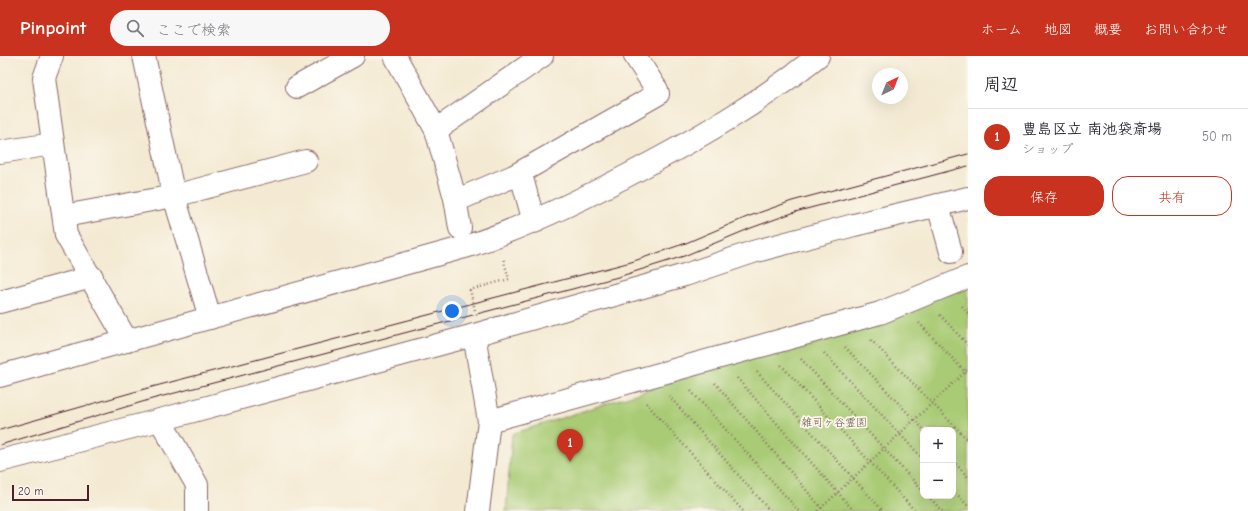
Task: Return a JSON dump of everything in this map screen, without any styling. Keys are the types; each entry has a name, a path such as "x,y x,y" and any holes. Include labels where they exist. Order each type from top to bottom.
{"street":[{"path":"52,56 44,78 66,235 92,277 127,341"},
{"path":"144,56 174,196 210,318"},
{"path":"297,87 353,56"},
{"path":"395,56 436,130 456,198 460,228"},
{"path":"436,130 542,56"},
{"path":"456,198 462,198 514,176 658,94 657,90 635,56"},
{"path":"0,376 465,247 534,222 584,199 727,121 759,101 818,56"},
{"path":"0,152 53,144"},
{"path":"64,216 174,196 306,160"},
{"path":"514,176 523,182 534,222"},
{"path":"0,461 160,420 477,334 688,283 753,252 968,198"},
{"path":"938,205 951,252"},
{"path":"0,302 92,277"},
{"path":"489,420 880,313 968,277"},
{"path":"477,334 489,420 478,511"},
{"path":"160,420 197,485 197,511"}],"path":[{"path":"477,334 470,290 509,279 498,236"},
{"path":"936,311 968,345"},
{"path":"852,321 968,440"},
{"path":"917,321 968,375"},
{"path":"843,345 921,427"},
{"path":"824,352 920,456"},
{"path":"801,359 920,488"},
{"path":"776,360 915,511"},
{"path":"754,368 883,511"},
{"path":"818,511 968,368"},
{"path":"736,377 854,511"},
{"path":"712,379 824,511"},
{"path":"689,389 799,511"},
{"path":"665,392 770,511"},
{"path":"643,399 743,511"},
{"path":"955,463 968,477"},
{"path":"956,493 968,506"},
{"path":"931,499 942,511"}],"green space":[{"name":"雑司ヶ谷霊園","path":"968,277 968,511 506,511 512,434 906,306"}],"tram line":[{"path":"0,430 148,388 631,262 686,243 747,217 792,201 968,154"},
{"path":"0,445 152,399 618,277 684,256 751,228 795,212 968,166"}],"place":[{"name":"豊島区立 南池袋斎場","path":"570,462"}]}
